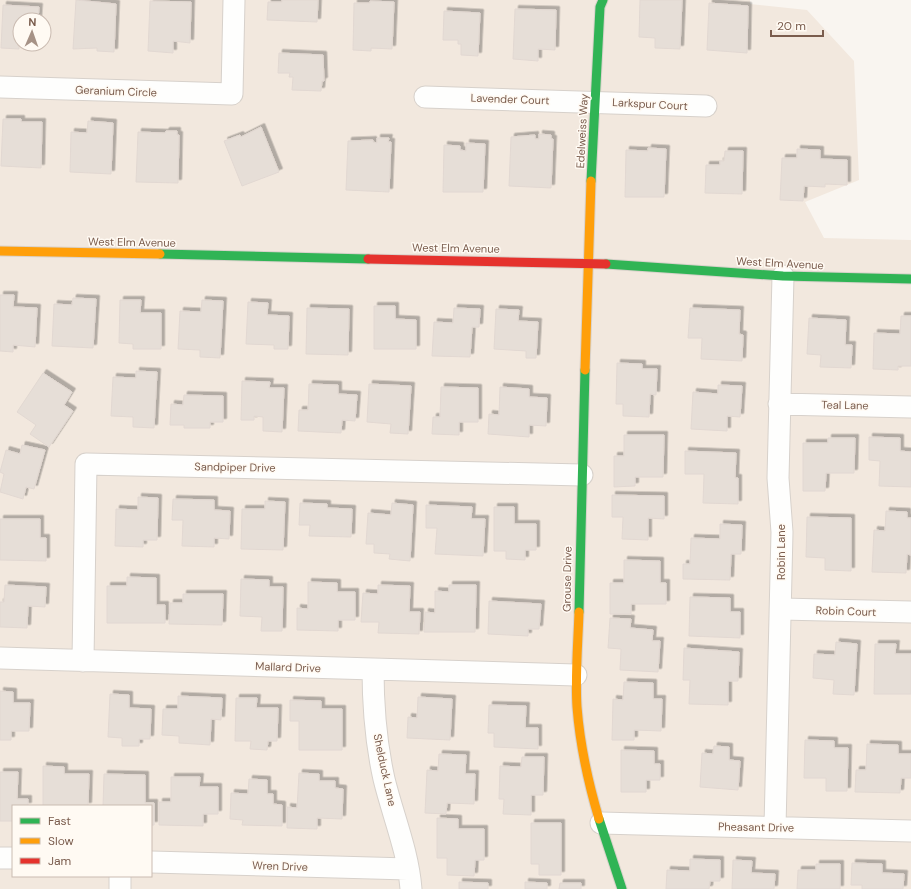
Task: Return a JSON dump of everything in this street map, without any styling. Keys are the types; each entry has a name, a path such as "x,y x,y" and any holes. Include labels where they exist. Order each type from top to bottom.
{"street":[{"name":"Geranium Circle","path":"0,87 232,94 234,0"},
{"name":"Edelweiss Way","path":"587,263 600,7 603,0"},
{"name":"Lavender Court","path":"425,96 595,101"},
{"name":"Larkspur Court","path":"595,101 706,106"},
{"name":"West Elm Avenue","path":"0,251 587,263 783,276 911,279"},
{"name":"Grouse Drive","path":"587,263 576,675 577,706 581,743 589,786 622,889"},
{"name":"Robin Lane","path":"775,827 781,609 782,532 778,478 783,276"},
{"name":"Teal Lane","path":"779,404 911,407"},
{"name":"Sandpiper Drive","path":"83,661 86,464 582,475"},
{"name":"Robin Court","path":"781,609 911,612"},
{"name":"Mallard Drive","path":"0,658 576,675"},
{"name":"Shelduck Lane","path":"373,669 377,737 384,779 399,827 410,879"},
{"name":"Pheasant Drive","path":"601,823 911,830"},
{"path":"0,858 12,858"},
{"name":"Wren Drive","path":"152,862 410,879"},
{"path":"120,877 120,889"}],"shaded area":[{"path":"0,0 750,0 750,4 807,10 854,61 859,180 805,202 824,238 911,240 911,889 0,889"}],"building":[{"path":"76,0 116,4 114,52 97,51 97,48 73,49"},
{"path":"282,0 318,0 317,22 267,20 268,2 282,2"},
{"path":"640,0 682,0 680,49 655,48 655,38 639,37"},
{"path":"150,1 191,2 190,43 173,41 173,53 148,51"},
{"path":"370,1 394,2 392,49 371,48 371,51 353,50 354,3 370,3"},
{"path":"709,3 748,6 747,53 707,50"},
{"path":"3,5 39,7 39,12 12,12 12,49 1,48"},
{"path":"515,9 556,10 555,50 538,49 538,61 513,59"},
{"path":"444,11 480,13 478,56 461,55 461,44 458,44 458,40 443,40"},
{"path":"279,53 323,55 324,81 322,81 321,91 292,90 293,77 289,77 290,73 278,73"},
{"path":"3,119 21,119 21,122 42,122 41,168 1,166"},
{"path":"88,121 113,123 111,174 70,172 71,132 87,133"},
{"path":"261,127 279,172 242,186 224,141 240,135 241,137"},
{"path":"166,131 177,131 177,135 179,135 178,183 136,182 138,132 165,133"},
{"path":"539,134 551,135 551,139 553,139 551,188 509,186 511,137 535,135 535,139 539,139"},
{"path":"377,138 389,138 388,142 391,142 389,192 346,190 348,141 373,140 373,142 377,143"},
{"path":"466,143 485,144 483,192 443,192 444,145 460,146 460,150 466,151"},
{"path":"648,148 666,149 664,197 625,197 626,150 648,151"},
{"path":"797,149 820,150 820,159 847,160 847,185 825,184 825,187 804,186 803,201 780,200 782,158 797,158"},
{"path":"725,151 743,151 742,194 705,193 706,165 720,165 720,161 724,161"},
{"path":"0,295 14,295 13,307 37,308 35,347 13,345 13,352 0,351"},
{"path":"73,298 96,299 93,348 52,346 54,304 72,305"},
{"path":"120,300 141,300 140,313 161,313 161,349 133,349 133,344 119,343"},
{"path":"202,300 223,301 220,358 200,357 200,350 178,349 180,311 201,312"},
{"path":"248,302 268,303 267,315 289,316 288,349 274,349 274,345 246,344"},
{"path":"374,306 395,306 395,319 416,320 416,349 374,349"},
{"path":"307,308 349,309 348,355 306,354"},
{"path":"454,308 480,309 479,327 472,327 470,357 432,356 434,322 453,323"},
{"path":"690,308 740,310 739,334 743,335 742,361 701,359 702,338 688,338"},
{"path":"496,309 519,310 518,321 538,322 536,358 526,358 526,351 494,349"},
{"path":"901,316 911,316 911,366 898,366 898,370 873,369 874,333 900,334"},
{"path":"809,318 846,320 845,345 852,345 851,368 820,367 821,355 807,354"},
{"path":"617,363 642,364 642,369 657,369 656,395 650,394 649,417 623,416 623,404 616,404"},
{"path":"136,371 157,372 154,428 133,427 133,417 111,416 113,377 136,378"},
{"path":"43,373 72,392 64,405 73,411 49,447 30,434 36,425 17,412"},
{"path":"242,381 270,382 269,388 284,388 282,432 263,431 263,417 254,416 254,420 241,420"},
{"path":"309,384 338,385 338,394 357,395 355,421 342,420 341,433 298,431 299,410 308,410"},
{"path":"369,384 411,386 408,434 390,433 391,424 367,422"},
{"path":"718,385 742,386 740,417 727,416 727,431 691,429 693,392 718,394"},
{"path":"441,387 478,388 478,422 459,422 459,435 432,434 433,417 440,417"},
{"path":"500,387 529,389 529,397 547,398 546,426 529,425 529,437 488,434 489,414 499,415"},
{"path":"184,395 223,396 223,422 210,422 210,428 184,428 184,425 170,425 171,404 183,405"},
{"path":"624,435 664,435 663,477 635,477 635,486 614,487 614,456 624,456"},
{"path":"869,437 900,438 900,451 911,452 911,487 879,486 880,461 869,460"},
{"path":"828,438 855,438 854,473 826,473 825,491 803,491 803,443 828,443"},
{"path":"22,445 45,450 34,489 26,487 23,499 0,492 4,474 0,472 6,450 20,454"},
{"path":"685,451 736,453 735,478 738,478 738,504 703,503 704,474 685,474"},
{"path":"612,495 664,496 664,519 648,518 648,540 622,539 623,517 612,517"},
{"path":"138,497 158,498 157,540 143,540 143,547 115,546 116,509 138,510"},
{"path":"173,499 214,500 214,510 230,511 229,539 214,538 214,547 182,546 183,520 172,520"},
{"path":"265,501 285,502 283,550 241,549 242,509 265,509"},
{"path":"300,503 327,504 327,508 352,509 351,537 309,536 310,525 299,525"},
{"path":"392,503 413,505 410,561 389,559 390,554 374,553 374,544 366,544 368,513 391,515"},
{"path":"426,505 472,507 471,519 485,519 483,556 435,554 437,528 426,528"},
{"path":"494,507 514,507 514,524 536,524 536,550 525,550 525,560 506,559 506,551 494,551"},
{"path":"886,511 907,512 907,518 911,518 911,555 907,554 906,573 872,572 874,530 885,531"},
{"path":"807,517 851,518 851,571 825,570 825,558 806,557"},
{"path":"0,519 40,519 40,538 46,538 46,561 0,560"},
{"path":"720,524 742,525 741,554 731,554 730,580 683,579 683,564 690,564 691,538 720,539"},
{"path":"624,560 660,561 660,583 666,583 666,604 631,604 631,614 610,614 610,583 624,583"},
{"path":"127,577 156,578 156,605 165,605 165,623 107,623 107,586 127,586"},
{"path":"241,579 269,580 269,587 283,587 282,631 261,631 262,617 240,616"},
{"path":"308,582 337,583 337,592 355,592 355,620 338,620 338,631 297,630 297,608 308,609"},
{"path":"5,585 46,587 45,607 28,606 27,628 0,627 0,602 4,602"},
{"path":"378,585 410,586 409,612 420,612 419,634 378,633 379,622 361,622 363,593 378,594"},
{"path":"449,585 476,585 475,632 424,632 425,612 435,613 435,591 449,592"},
{"path":"183,594 223,594 222,625 169,624 170,603 183,603"},
{"path":"690,597 730,598 730,612 740,612 740,638 689,636"},
{"path":"489,601 541,604 539,629 528,629 528,636 488,634"},
{"path":"610,618 631,619 630,628 653,630 652,641 660,641 658,672 620,670 621,649 608,648"},
{"path":"836,642 857,644 854,695 833,694 834,680 813,678 814,654 835,655"},
{"path":"875,644 896,644 895,654 911,654 911,694 874,694"},
{"path":"684,648 739,652 738,681 728,681 728,705 689,704 690,680 683,680"},
{"path":"624,682 653,683 653,699 662,699 661,731 634,730 634,740 612,740 613,699 623,700"},
{"path":"0,691 13,692 13,703 30,703 29,731 11,731 11,740 0,740"},
{"path":"110,694 129,695 129,708 151,709 150,739 139,739 139,746 122,746 122,738 108,737"},
{"path":"178,696 222,698 221,720 211,719 210,745 179,743 179,736 162,735 163,709 178,709"},
{"path":"418,697 452,699 450,740 407,738 408,717 417,718"},
{"path":"236,698 257,698 256,708 278,708 277,741 268,741 267,750 250,749 251,741 235,741"},
{"path":"290,700 321,701 321,709 342,709 342,750 299,750 299,721 290,721"},
{"path":"489,705 526,706 525,728 538,728 538,749 494,747 494,733 488,733"},
{"path":"805,740 834,741 834,748 848,748 847,791 826,791 826,778 804,778"},
{"path":"867,744 898,745 898,754 911,754 911,778 901,778 900,793 855,792 856,770 866,770"},
{"path":"714,746 729,747 729,760 740,761 738,790 700,787 702,753 713,754"},
{"path":"621,750 654,751 654,764 660,764 660,780 646,780 646,792 621,792"},
{"path":"439,754 466,755 465,774 475,774 474,804 447,803 446,814 425,813 427,770 438,771"},
{"path":"522,757 544,757 543,795 531,795 531,815 503,814 504,799 499,799 500,766 521,767"},
{"path":"43,766 64,767 64,774 89,774 88,805 43,805"},
{"path":"0,772 18,772 17,799 28,799 28,805 12,805 12,821 0,821"},
{"path":"299,773 319,774 319,781 335,781 335,788 343,789 342,819 317,818 317,829 287,828 287,807 297,808"},
{"path":"104,774 145,775 145,803 154,803 154,825 152,825 152,805 103,805"},
{"path":"171,777 200,777 199,787 218,787 218,814 203,814 203,826 159,825 159,802 171,802"},
{"path":"249,779 267,780 267,794 273,794 273,804 282,805 282,826 242,825 243,820 230,819 231,793 248,794"},
{"path":"437,818 458,819 458,829 484,829 484,860 475,860 474,876 447,875 447,858 437,858"},
{"path":"531,823 561,823 561,875 539,875 539,864 531,864"},
{"path":"690,859 720,860 720,881 710,881 709,889 666,889 667,870 690,871"},
{"path":"733,860 752,861 751,873 775,874 774,889 732,889"},
{"path":"852,863 882,864 882,873 904,874 903,889 862,889 862,885 851,885"},
{"path":"816,864 840,864 840,889 797,889 798,870 816,870"},
{"path":"459,882 488,883 488,889 459,889"},
{"path":"525,882 547,883 547,889 525,889"},
{"path":"560,883 581,883 581,889 559,889"}],"traffic: fast":[{"path":"591,181 600,7 603,0"},
{"path":"160,254 368,259"},
{"path":"606,264 783,276 911,279"},
{"path":"579,612 585,370"},
{"path":"599,819 622,889"}],"traffic: slow":[{"path":"585,370 591,181"},
{"path":"0,251 160,254"},
{"path":"579,612 576,683 578,721 585,763 599,819"}],"traffic: jam":[{"path":"368,259 606,264"}]}
